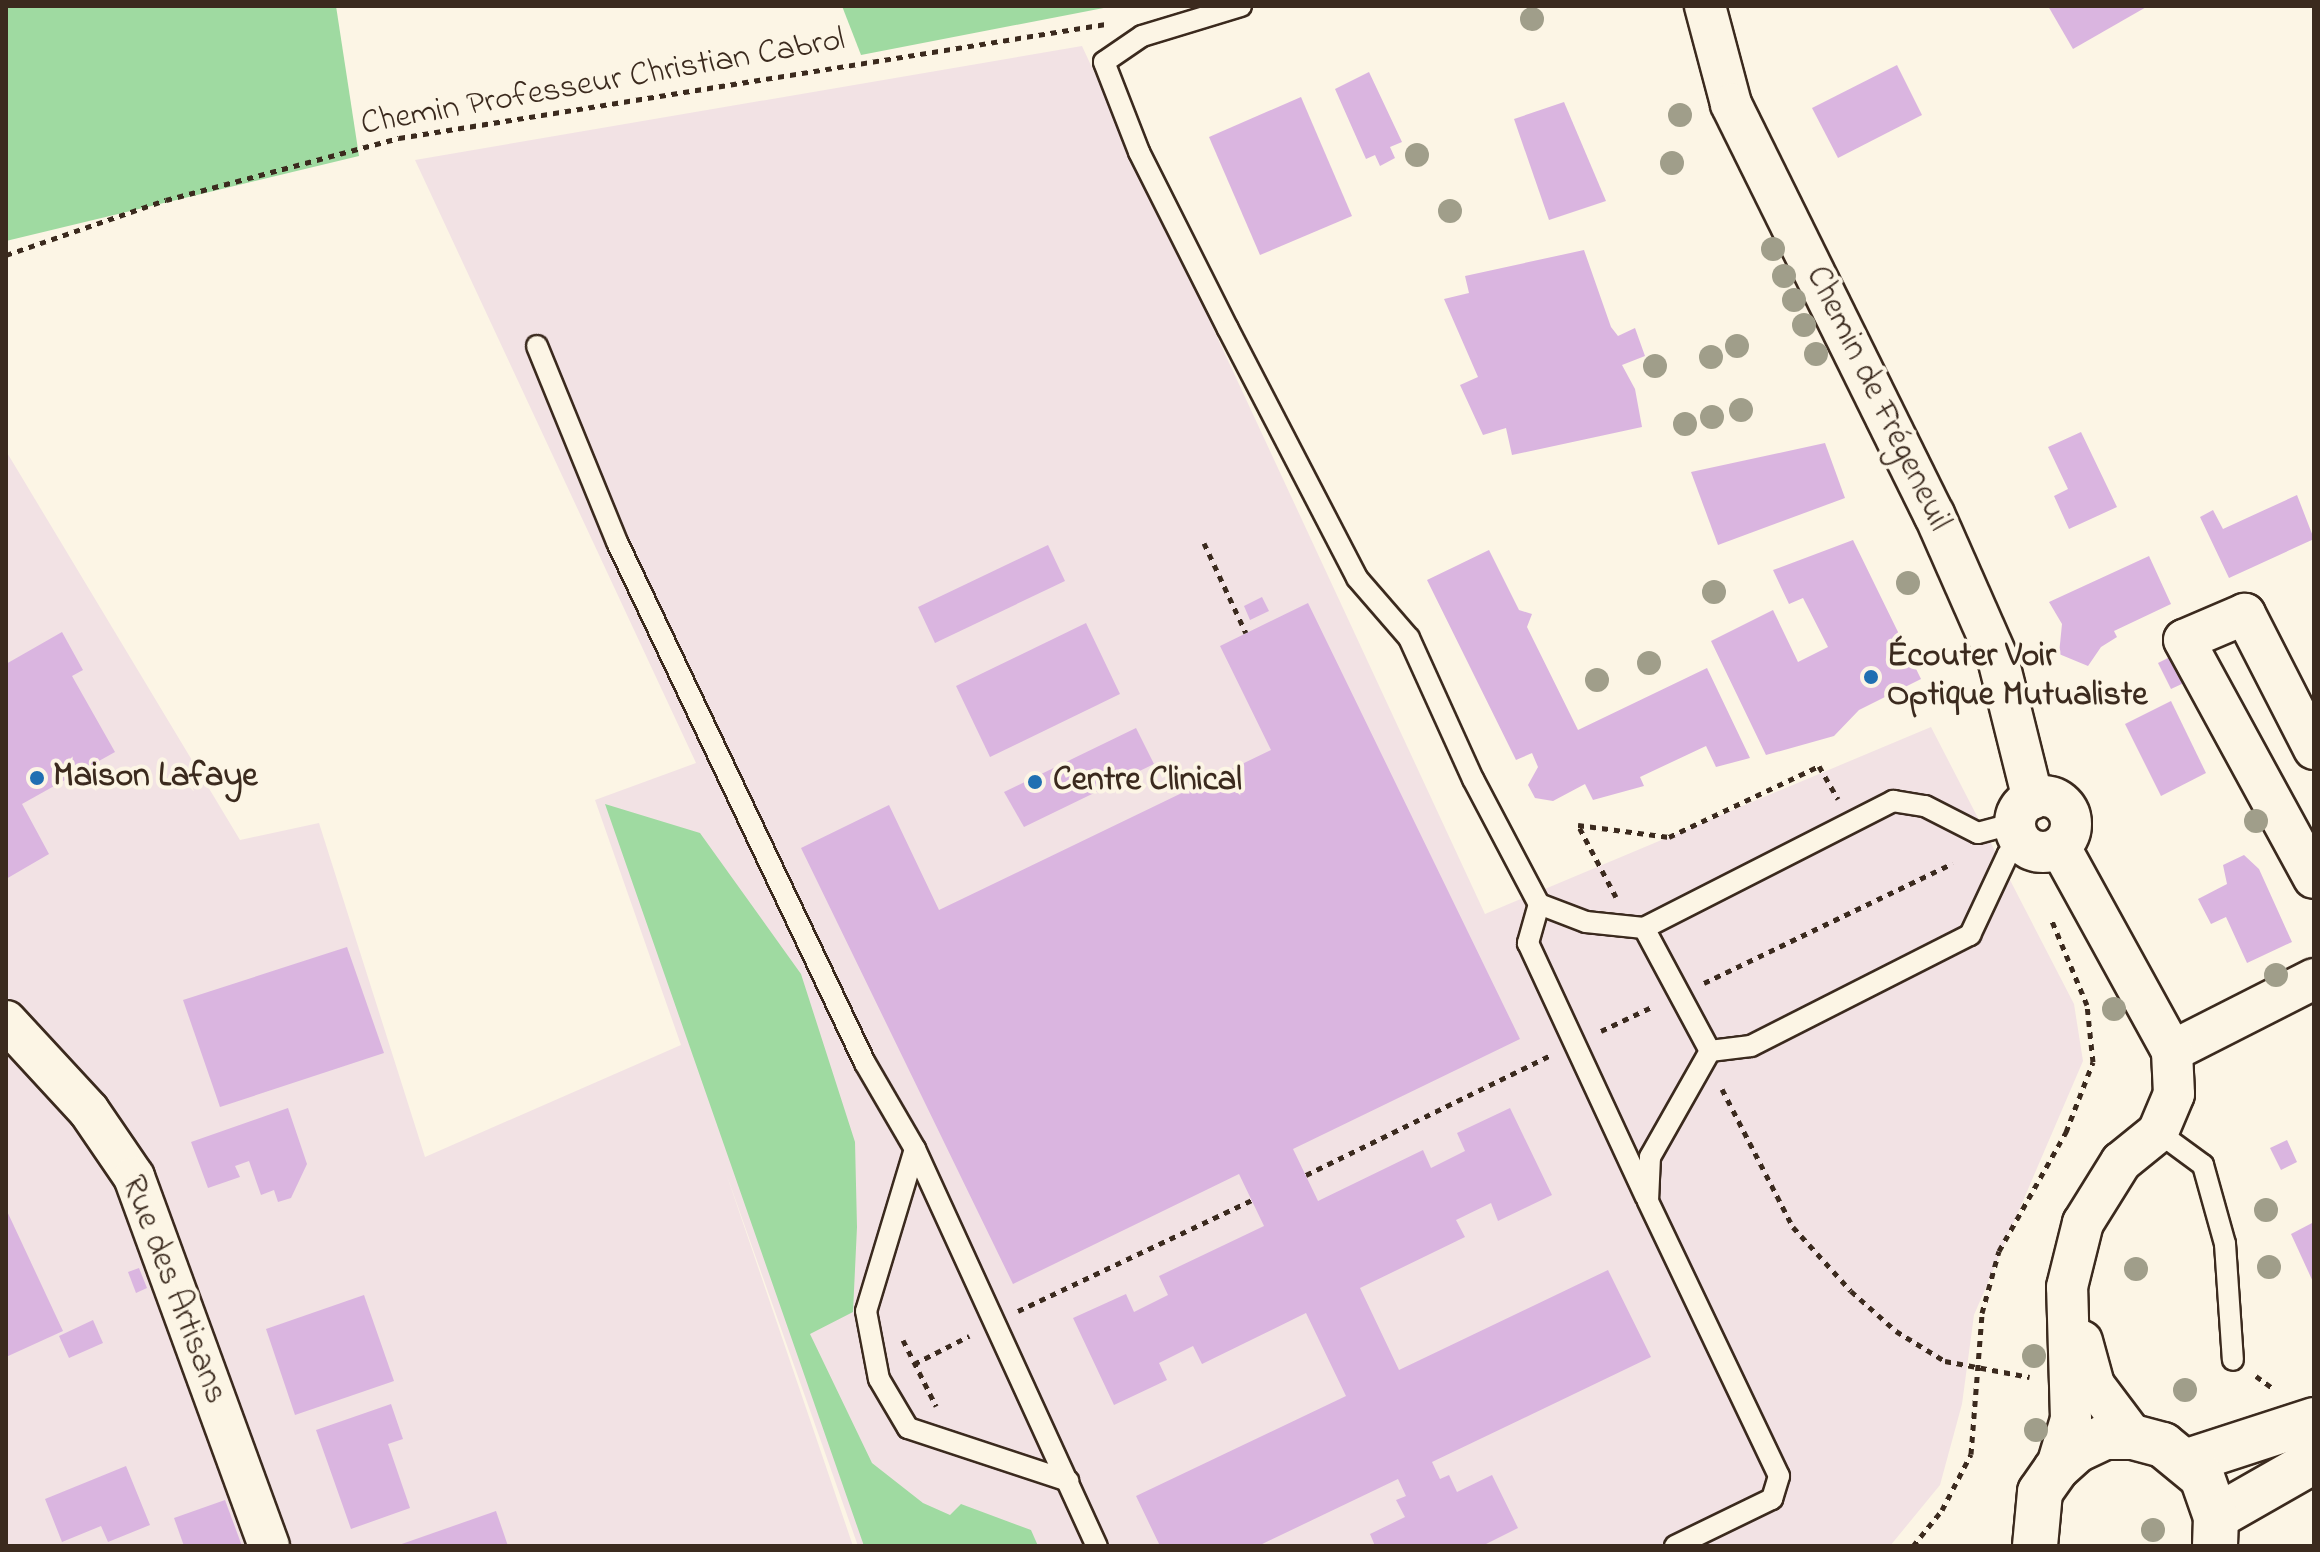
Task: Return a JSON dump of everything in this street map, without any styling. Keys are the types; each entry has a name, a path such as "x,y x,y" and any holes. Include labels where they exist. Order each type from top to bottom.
{"main road":[{"path":"2188,1461 2314,1420"},
{"path":"2035,1546 2040,1492 2056,1469 2077,1450 2105,1437 2133,1437 2163,1445 2188,1461 2202,1477 2216,1532 2314,1461"}],"street":[{"name":"Chemin de Frégeneuil","path":"1709,8 1731,104 1914,472 1998,659 2034,829 2172,1051 2174,1094 2158,1132 2121,1162 2083,1223 2067,1287 2071,1419 2056,1469"},
{"path":"2314,749 2245,614 2184,640 2314,878"},
{"path":"2172,1051 2314,979"},
{"name":"Rue des Artisans","path":"6,1021 89,1111 134,1177 269,1546"},
{"name":"Chemin de Frégeneuil","path":"2067,1287 2094,1385 2133,1437"}],"lane":[{"path":"1241,6 1142,36 1104,62 1139,152 1234,342 1357,578 1409,638 1539,904 1528,943 1572,1044 1779,1476 1772,1499 1675,1546"},
{"path":"537,346 617,542 865,1063 915,1149 1097,1546"},
{"path":"1539,904 1586,922 1644,928 1893,801 1925,806 1978,833 2034,829"},
{"path":"1710,1051 1751,1046 1970,935 2008,854 2034,829"},
{"path":"1644,928 1710,1051"},
{"path":"1648,1201 1650,1157 1710,1051"},
{"path":"2158,1132 2203,1165 2225,1244 2233,1360"},
{"path":"915,1149 866,1311 879,1379 908,1428 1068,1481"}],"path":[{"name":"Chemin Professeur Christian Cabrol","path":"6,255 166,200 399,138 1113,23"},
{"path":"1204,543 1246,633"},
{"path":"1622,909 1578,825 1669,837 1819,766 1841,806"},
{"path":"1703,983 1953,863"},
{"path":"1913,1546 1942,1510 1971,1454 1982,1313 1999,1251 2066,1132 2093,1062 2087,1005 2046,905"},
{"path":"1306,1175 1572,1044 1665,1002"},
{"path":"1722,1088 1793,1227 1851,1291 1920,1346 1945,1361 1978,1367"},
{"path":"1009,1315 1252,1200"},
{"path":"897,1326 942,1415"},
{"path":"914,1364 980,1330"}],"shaded area":[{"name":"Centre Clinical","path":"1082,46 1485,914 1931,727 2074,1004 2083,1061 1974,1315 1962,1404 1940,1485 1890,1546 858,1546 726,1173 853,1546 6,1546 6,451 240,840 319,823 425,1157 681,1045 595,800 696,763 415,160"}],"green space":[{"path":"6,6 336,6 359,156 6,241"},
{"path":"842,6 1114,6 861,55"},
{"path":"605,804 700,833 801,974 855,1142 857,1227 853,1312 810,1334 872,1463 923,1503 950,1515 961,1504 1031,1530 1038,1546 864,1546"}],"building":[{"path":"2048,6 2148,6 2073,49"},
{"path":"1897,65 1922,115 1838,158 1812,108"},
{"path":"1369,72 1402,142 1390,147 1395,158 1380,166 1375,155 1366,159 1335,89"},
{"path":"1301,97 1352,216 1260,255 1209,137"},
{"path":"1564,102 1606,201 1549,220 1514,119"},
{"path":"1584,250 1611,327 1618,336 1635,328 1645,356 1622,365 1635,389 1642,427 1512,455 1506,428 1483,435 1460,385 1478,377 1444,299 1469,293 1465,276"},
{"path":"2081,432 2117,507 2069,529 2054,496 2068,489 2048,447"},
{"path":"1825,443 1845,498 1718,545 1691,472"},
{"path":"2297,495 2314,539 2229,578 2200,517 2213,510 2223,529"},
{"path":"1853,540 1921,679 1859,710 1834,736 1766,755 1711,641 1773,610 1798,662 1828,647 1803,598 1789,604 1773,570"},
{"path":"1048,545 1065,581 935,643 918,607"},
{"path":"1489,550 1519,610 1532,614 1527,627 1578,730 1707,668 1750,758 1716,767 1706,746 1640,777 1644,786 1593,800 1585,784 1553,801 1535,798 1528,785 1538,767 1532,753 1516,760 1427,580"},
{"path":"2149,556 2171,604 2114,631 2117,637 2101,647 2088,666 2059,654 2062,624 2049,602"},
{"path":"1262,597 1269,611 1250,620 1244,606"},
{"path":"1308,603 1520,1039 1293,1149 1318,1201 1423,1150 1431,1168 1465,1151 1457,1133 1510,1108 1552,1195 1498,1221 1491,1203 1456,1220 1465,1237 1360,1288 1399,1370 1608,1270 1651,1357 1432,1462 1440,1479 1449,1475 1457,1492 1492,1475 1518,1528 1482,1546 1375,1546 1370,1534 1405,1517 1396,1500 1406,1496 1398,1479 1258,1546 1160,1546 1136,1496 1346,1396 1306,1313 1202,1364 1193,1346 1159,1363 1167,1380 1114,1405 1073,1318 1126,1294 1134,1312 1168,1295 1159,1276 1264,1226 1239,1174 1013,1284 801,848 889,805 939,910 1271,750 1220,646"},
{"path":"1086,623 1120,694 990,757 956,686"},
{"name":"Maison Lafaye","path":"62,632 83,670 72,676 115,752 22,804 49,854 6,879 6,664"},
{"path":"2174,655 2186,682 2171,689 2158,663"},
{"path":"2171,701 2206,773 2161,796 2125,724"},
{"path":"1136,728 1154,764 1024,827 1004,792"},
{"path":"2244,855 2259,869 2292,942 2247,963 2226,917 2211,924 2198,899 2227,884 2223,865"},
{"path":"347,947 384,1053 220,1107 183,1000"},
{"path":"288,1108 307,1164 291,1198 278,1202 274,1190 261,1195 249,1161 235,1166 240,1177 208,1188 191,1142"},
{"path":"2287,1140 2297,1162 2281,1170 2270,1148"},
{"path":"6,1209 63,1331 6,1357"},
{"path":"2314,1222 2314,1284 2291,1234"},
{"path":"139,1268 147,1288 136,1293 128,1272"},
{"path":"364,1295 394,1381 295,1415 266,1329"},
{"path":"93,1320 103,1343 69,1358 59,1336"},
{"path":"391,1404 403,1439 388,1444 410,1508 351,1529 316,1430"},
{"path":"126,1466 150,1525 108,1542 101,1526 62,1542 45,1499"},
{"path":"225,1500 242,1546 184,1546 174,1518"},
{"path":"496,1511 508,1546 396,1546"}],"place":[{"name":"Écouter Voir Optique Mutualiste","path":"1871,677"},
{"name":"Maison Lafaye","path":"37,778"},
{"name":"Centre Clinical","path":"1035,782"}]}
